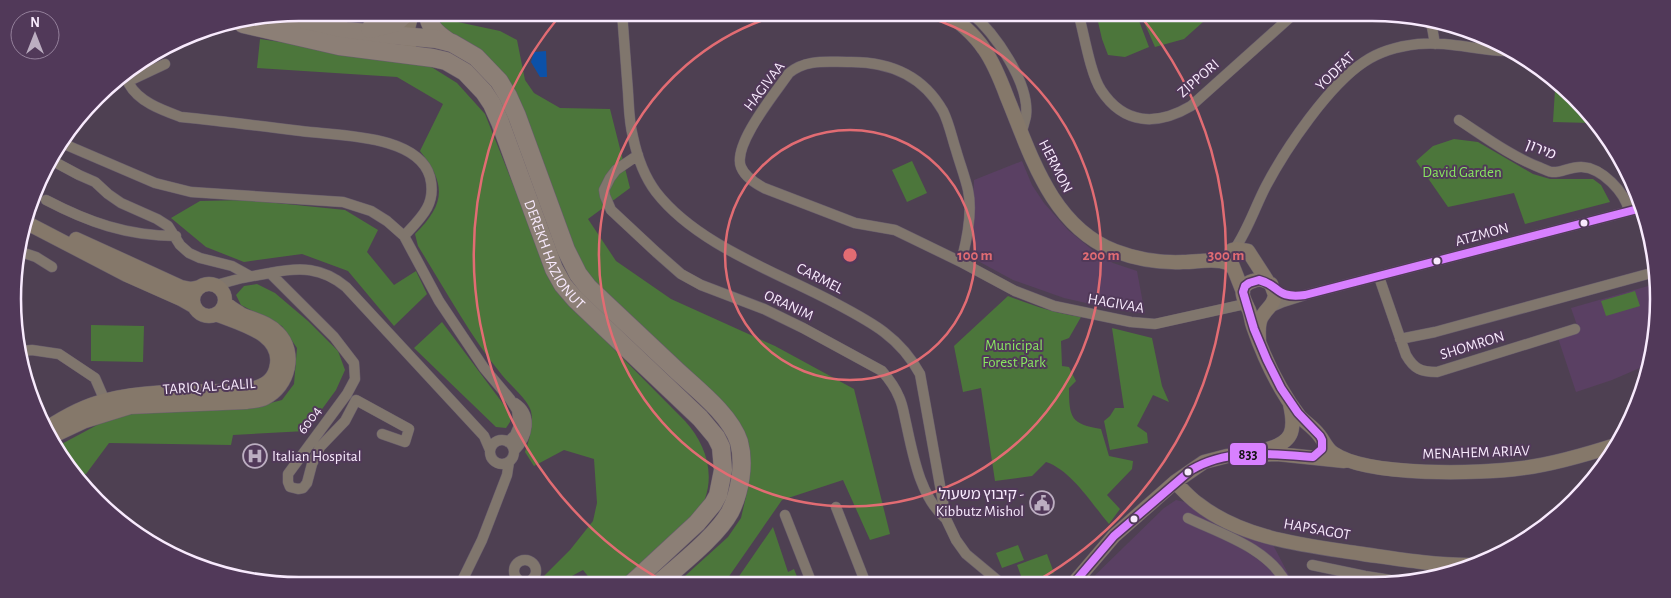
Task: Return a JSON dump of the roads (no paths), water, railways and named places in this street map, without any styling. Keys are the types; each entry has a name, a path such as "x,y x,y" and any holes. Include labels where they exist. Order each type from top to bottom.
{"highway":[{"name":"DEREKH HAZIONUT","path":"303,21 353,32 452,43 476,57 489,68 508,96 517,116 566,250 578,274 588,287 713,405 732,428 741,454 739,487 729,514 710,536 666,577"},
{"path":"353,32 387,26 396,21"},
{"path":"429,21 434,30 452,43"},
{"name":"DEREKH HAZIONUT","path":"251,26 339,46 433,58 454,64 470,76 484,92 500,122 548,256 563,285 575,299 700,418 716,437 721,447 723,456 721,484 713,504 697,523 639,577"}],"street":[{"path":"411,55 414,38 413,21"},
{"path":"414,38 422,21"},
{"name":"CARMEL","path":"623,21 631,127 643,171 656,192 674,212 695,229 727,248 863,318 884,330 901,346 920,374 946,519 956,540 966,554 994,577"},
{"name":"HERMON","path":"956,21 975,37 986,50 1004,88 1042,181 1064,214 1079,229 1099,243 1115,251 1132,256 1168,262 1220,261 1228,263 1234,269"},
{"name":"HERMON","path":"979,21 1000,46 1011,64 1021,87 1026,107 1026,117 1022,131"},
{"name":"ZIPPORI","path":"1080,21 1092,68 1100,88 1113,104 1129,115 1146,120 1163,119 1178,114 1191,106 1285,21"},
{"path":"1432,28 1435,44"},
{"name":"YODFAT","path":"1233,250 1250,222 1277,165 1311,116 1350,72 1381,52 1419,44 1452,44 1496,51"},
{"name":"HAGIVAA","path":"961,262 967,232 969,192 944,112 933,96 908,75 871,62 810,62 797,67 789,73 747,136 740,159 741,167 754,183 855,223 895,230 1015,291 1054,306 1144,324 1155,324 1245,301"},
{"path":"165,64 131,80 129,84 131,88 152,106 181,116 369,138 405,150 416,157 428,171 432,186 431,202 424,216 404,236"},
{"name":"מירון","path":"1458,120 1498,146 1539,168 1552,172 1581,167 1592,169 1603,176 1634,210"},
{"path":"68,146 155,184 191,192 343,202 371,211 387,221 404,236 439,302 484,368 517,410 519,426 508,444"},
{"name":"ORANIM","path":"638,155 616,170 606,184 605,196 611,210 681,274 701,285 764,309 882,371 900,397 919,473 938,511 946,519"},
{"path":"56,163 95,182 121,204 157,219 168,226 180,245 189,253 200,258 232,266 250,276"},
{"path":"46,200 75,215 130,233 176,236"},
{"name":"ATZMON","path":"1268,309 1283,302 1305,296 1634,210"},
{"path":"34,216 69,236 181,287 191,289 210,284 216,285 293,268 317,271 336,279 346,287 476,426 489,443 491,457 497,463 500,472 500,491"},
{"name":"YODFAT","path":"1250,222 1249,240 1252,256"},
{"path":"32,225 127,275 182,299 207,316 221,309 224,292 216,285"},
{"path":"1260,342 1260,321 1274,300 1275,295 1248,251 1233,250 1230,259 1252,324 1270,368 1292,405 1327,448 1340,457 1362,463"},
{"name":"HERMON","path":"1201,261 1233,250"},
{"path":"26,253 52,267"},
{"name":"6004","path":"270,273 334,337 354,362 355,379 352,397 345,421 320,447 312,464 307,483 303,488 290,487 288,474 352,397"},
{"path":"1400,339 1435,332 1648,274"},
{"name":"SHOMRON","path":"1379,277 1406,355 1411,364 1418,370 1437,372 1575,329"},
{"path":"1268,309 1262,312 1253,311 1245,301 1245,286 1254,280 1270,284"},
{"name":"ATZMON","path":"1270,284 1283,294 1305,296"},
{"path":"195,307 194,294 200,287"},
{"name":"TARIQ AL-GALIL","path":"52,425 80,410 105,400 128,396 246,391 269,382 276,371 278,359 276,350 270,340 221,309"},
{"name":"TARIQ AL-GALIL","path":"56,435 85,421 130,407 246,402 265,398 278,387 287,374 289,360 287,347 280,334 269,325 241,314 221,309"},
{"path":"27,350 59,354 95,378 105,400"},
{"path":"352,397 409,429 405,442 382,434"},
{"path":"1278,454 1288,450 1297,439 1304,432 1312,431 1319,436 1322,449 1318,455 1306,457 1296,449 1297,439 1299,427 1292,405"},
{"path":"1244,455 1275,447 1287,440 1293,420 1292,405"},
{"path":"476,426 508,444 513,458 504,464 497,463"},
{"path":"490,450 494,444 508,444"},
{"name":"MENAHEM ARIAV","path":"1362,463 1416,471 1501,471 1546,464 1607,447"},
{"path":"1079,577 1114,536 1175,482 1204,462 1222,457 1278,454 1362,463"},
{"path":"464,577 482,540 507,475 509,462"},
{"name":"HAPSAGOT","path":"1175,482 1196,503 1225,521 1258,534 1306,545 1418,562 1454,564"},
{"path":"836,506 863,577"},
{"path":"785,515 809,577"},
{"path":"1188,518 1247,546 1273,564 1282,577"},
{"path":"1312,565 1371,577"}],"water":[{"path":"546,51 547,77 540,77 531,62 534,52"}],"place":[{"name":"Italian Hospital","path":"255,456"},
{"name":"קיבוץ משעול - Kibbutz Mishol","path":"1042,503"}],"park label":[{"name":"David Garden","path":"1462,172"},
{"name":"Municipal Forest Park","path":"1014,354"}]}
